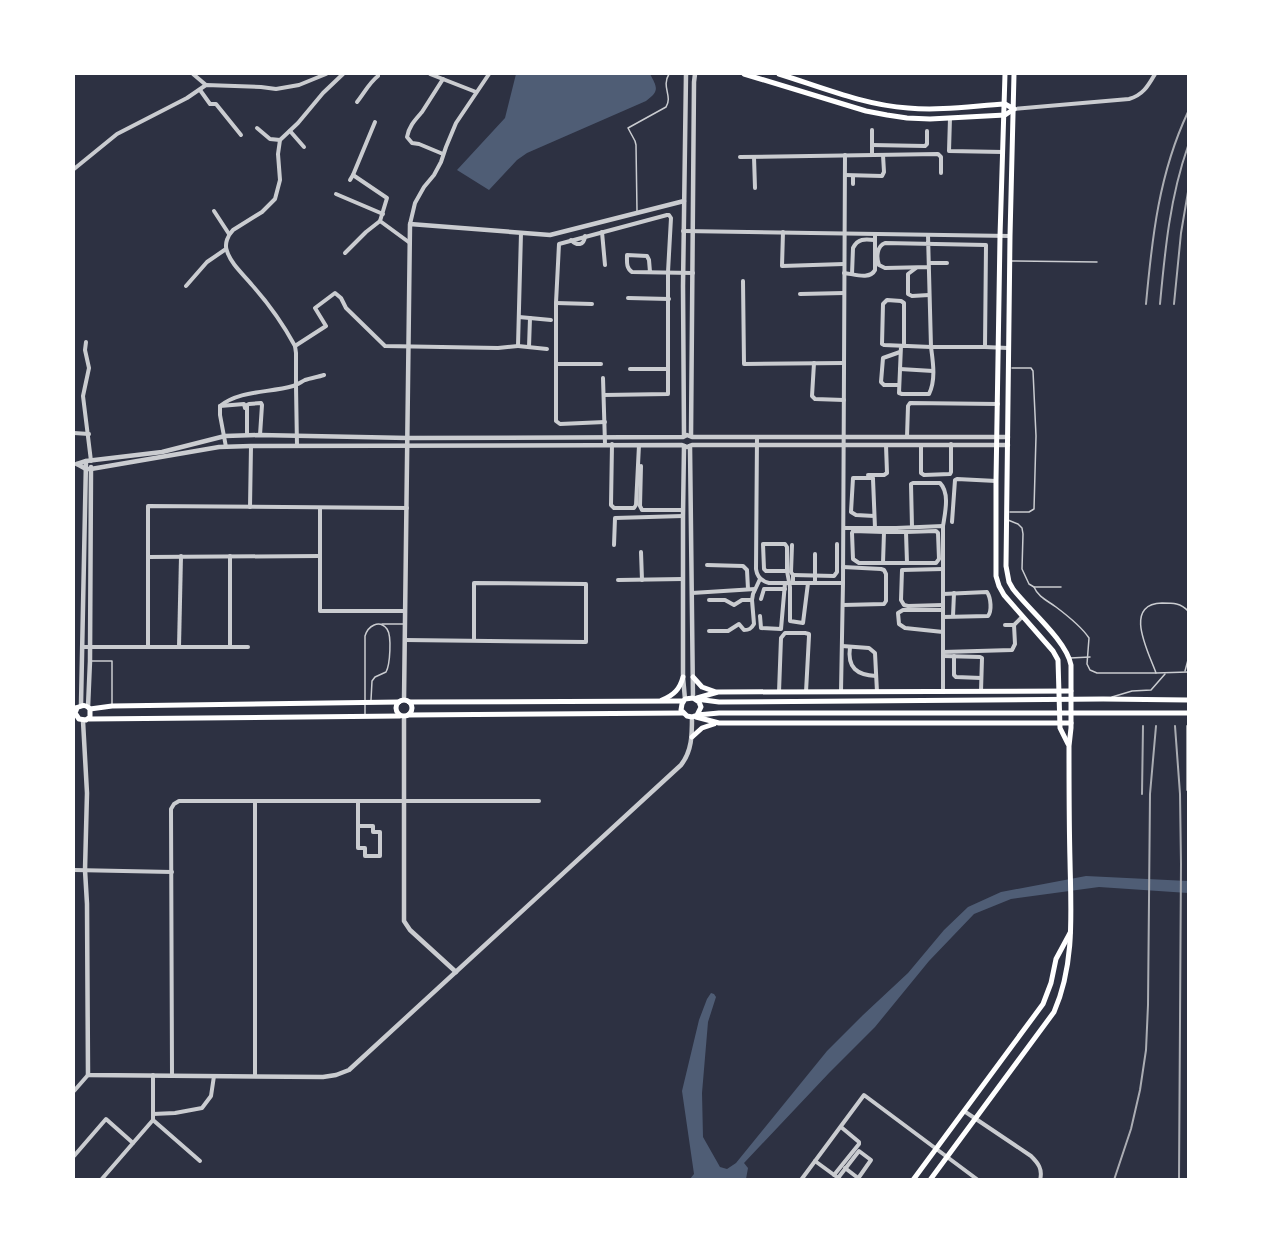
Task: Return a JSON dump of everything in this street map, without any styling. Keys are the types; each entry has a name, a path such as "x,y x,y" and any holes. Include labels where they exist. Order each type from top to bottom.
{"main road":[{"path":"744,74 867,111 907,118 1005,115 1014,110"},
{"path":"779,74 869,102 908,108 931,109 1005,104 1014,110"},
{"path":"1005,74 1000,236 996,576 1004,595 1058,660 1060,728 1069,746"},
{"path":"930,1179 1054,1012 1063,988 1071,932 1069,658 1061,644 1018,596 1009,582 1006,566 1014,74"},
{"path":"661,701 677,690 683,677"},
{"path":"693,677 702,687 718,692 1071,691"},
{"path":"718,692 695,699 661,701 404,701 77,707 75,718 86,720 682,713 687,716 719,713 1188,713"},
{"path":"695,699 719,702 1188,700"},
{"path":"695,699 701,707 695,716"},
{"path":"682,713 681,707 684,700"},
{"path":"404,701 412,708 411,712 404,716"},
{"path":"404,701 396,709 397,713 404,716"},
{"path":"86,720 91,714 89,708"},
{"path":"695,716 719,723 1071,723"},
{"path":"692,737 702,728 719,723"},
{"path":"913,1179 1043,1004 1051,983 1056,959 1071,932"}],"street":[{"path":"193,74 206,85 276,88 299,85 326,74"},
{"path":"297,446 295,346 284,327 235,265 226,249 229,234 262,212 275,199 280,180 278,154 280,140 306,115 322,93 343,74"},
{"path":"357,102 366,91 368,84 378,74"},
{"path":"430,74 477,92"},
{"path":"404,701 410,224 416,203 441,162 456,123 489,74"},
{"path":"684,700 683,446 681,441 683,437 686,74"},
{"path":"695,74 691,437 693,441 691,446 692,593 695,699"},
{"path":"1014,110 1130,99 1144,92 1155,74"},
{"path":"443,79 420,114 412,122 407,136 412,143 443,154"},
{"path":"74,169 117,134 188,98 206,85"},
{"path":"200,90 210,104 216,104 241,135"},
{"path":"950,118 949,151 1003,152"},
{"path":"345,253 380,222 387,198 352,177 375,122"},
{"path":"257,128 270,139 280,140"},
{"path":"872,130 872,155"},
{"path":"290,131 304,147"},
{"path":"925,154 927,131"},
{"path":"872,145 925,146"},
{"path":"740,157 938,154 941,157 941,172"},
{"path":"841,692 845,155"},
{"path":"845,175 882,176 884,172 883,155"},
{"path":"754,157 755,188"},
{"path":"853,176 853,184"},
{"path":"336,194 383,214"},
{"path":"410,224 550,235 684,201"},
{"path":"214,211 229,234"},
{"path":"604,395 666,395 669,392 668,272 671,218 669,215 559,244 556,303 557,422 560,424 604,422"},
{"path":"380,222 410,243"},
{"path":"683,231 1010,236"},
{"path":"602,232 605,265"},
{"path":"783,232 783,266 844,264"},
{"path":"518,346 521,233"},
{"path":"844,273 869,276 874,273 876,270 875,234"},
{"path":"928,235 929,295 931,347 933,371 932,390 929,393 899,393 902,348 904,303 887,300 883,304 882,344 884,345 902,348 931,347 1009,348"},
{"path":"852,274 854,245 859,240 875,240"},
{"path":"946,263 885,268 879,265 879,248 885,243 986,245 985,347"},
{"path":"186,286 207,262 226,249"},
{"path":"650,272 647,256 627,255 629,269 632,272 693,273"},
{"path":"919,267 908,274 908,294 912,296 929,295"},
{"path":"743,281 744,364 844,363"},
{"path":"295,346 326,326 315,308 335,293 341,298 346,308 382,344 388,347 498,348 518,346 547,349"},
{"path":"800,294 844,293"},
{"path":"628,298 669,299"},
{"path":"556,303 592,304"},
{"path":"519,317 551,320"},
{"path":"529,347 530,318"},
{"path":"86,342 85,350 89,368 83,396 89,434 89,708"},
{"path":"899,385 883,384 882,359 902,348"},
{"path":"814,363 812,396 815,399 844,399"},
{"path":"557,364 601,364"},
{"path":"630,369 668,369"},
{"path":"900,369 933,371"},
{"path":"220,406 238,396 296,386 306,380 324,375"},
{"path":"603,378 605,444"},
{"path":"246,435 247,405 261,403 260,435"},
{"path":"907,437 910,403 998,404"},
{"path":"220,406 245,405 246,435"},
{"path":"220,406 226,447"},
{"path":"74,433 89,434"},
{"path":"75,464 162,452 225,436 246,435 408,438 683,437 687,435 691,437 1008,437"},
{"path":"757,437 757,574 760,579 770,583 843,583"},
{"path":"75,464 88,469 226,447 251,446 612,444 687,447 1008,444"},
{"path":"612,444 611,505 614,508 634,508 636,504 640,445"},
{"path":"921,445 921,473 924,475 950,474 951,444"},
{"path":"640,445 640,508 683,513"},
{"path":"844,476 885,475 887,473 886,445"},
{"path":"250,507 251,446"},
{"path":"77,707 82,647 88,469"},
{"path":"874,516 851,512 853,478 873,478 875,528"},
{"path":"944,518 952,520 954,480 996,481"},
{"path":"912,527 911,484 940,483 943,485 945,492 943,692"},
{"path":"844,493 852,492"},
{"path":"148,647 148,506 407,508"},
{"path":"320,508 320,611 405,611"},
{"path":"614,545 615,518 683,513"},
{"path":"844,528 875,528 896,530 906,532 936,531 939,535 939,559 936,563 855,562 852,533 856,530 884,532 896,530 912,527 943,526"},
{"path":"883,563 884,532"},
{"path":"906,532 907,563"},
{"path":"756,544 786,545 787,547 790,621 801,623 804,621 808,583"},
{"path":"763,544 764,569 766,571 787,571"},
{"path":"793,575 833,576 836,574 837,544"},
{"path":"760,616 761,628 781,628 785,589 793,575 791,572 792,545"},
{"path":"641,552 642,580"},
{"path":"815,554 815,583"},
{"path":"179,647 181,556"},
{"path":"230,556 230,646"},
{"path":"148,557 320,556"},
{"path":"707,566 745,567 748,589"},
{"path":"843,567 881,569 886,574 884,604 843,605"},
{"path":"943,569 905,569 901,573 901,600 904,605 943,608"},
{"path":"618,580 683,579"},
{"path":"709,631 728,631 739,624 744,630 749,630 754,624 752,600 760,579"},
{"path":"405,640 586,642 586,584 474,583 474,640"},
{"path":"692,593 755,589"},
{"path":"761,599 764,589 785,589"},
{"path":"943,594 987,592 991,611 988,616 943,616"},
{"path":"953,616 954,593"},
{"path":"709,600 725,600 734,605 742,600 752,600"},
{"path":"943,608 898,613 899,624 905,628 943,632"},
{"path":"943,654 1012,650 1015,644 1014,625 1022,616"},
{"path":"1005,625 1014,625"},
{"path":"779,692 781,638 785,633 809,634 806,692"},
{"path":"82,647 248,646"},
{"path":"842,646 869,648 875,652 877,692"},
{"path":"850,647 850,663 856,670 864,675 876,676"},
{"path":"943,654 982,658 981,691"},
{"path":"954,656 954,675 956,677 981,678"},
{"path":"404,716 404,921 410,930 456,972"},
{"path":"88,1075 323,1077 349,1070 681,765 687,756 695,716"},
{"path":"74,1091 88,1075 85,870 86,720"},
{"path":"172,1075 171,809 174,804 179,801 539,801"},
{"path":"255,801 255,1076"},
{"path":"358,801 358,826 358,848 365,848 365,856 380,856 380,832 373,832 373,826 358,826"},
{"path":"74,870 172,872"},
{"path":"101,1179 153,1117 153,1075"},
{"path":"153,1117 202,1108 211,1096 213,1076"},
{"path":"801,1179 864,1095 978,1179"},
{"path":"964,1111 1031,1156 1039,1164 1040,1179"},
{"path":"153,1117 200,1161"},
{"path":"74,1156 105,1119 133,1143"},
{"path":"838,1177 859,1144 841,1127"},
{"path":"838,1177 845,1168 859,1151 871,1158 857,1179 845,1168"},
{"path":"815,1161 838,1177"}],"lane":[{"path":"637,213 636,145 628,128 666,107 669,99 665,85 669,75"},
{"path":"1010,261 1097,262"},
{"path":"1010,512 1032,512 1035,509 1036,436 1033,371 1031,368 1012,368"},
{"path":"1007,519 1022,528 1022,569 1029,584 1034,587 1062,587"},
{"path":"1034,587 1036,592 1089,638 1088,664 1090,670 1097,673 1188,672"},
{"path":"1156,673 1143,641 1141,622 1143,612 1153,604 1179,604 1188,610"},
{"path":"365,716 372,681 375,677 384,674 389,666 389,633 385,627 378,624"},
{"path":"368,702 365,636 368,629 378,624 405,624"},
{"path":"1069,658 1090,657"},
{"path":"1185,671 1188,660"},
{"path":"90,661 112,662 112,706"},
{"path":"1103,699 1132,691 1151,690 1167,673"}],"water":[{"path":"516,74 650,74 656,89 646,101 527,153 517,160 489,190 457,170 505,118"},
{"path":"1086,876 1188,881 1188,893 1099,887 1011,899 974,914 929,961 875,1027 744,1163 748,1168 746,1179 690,1179 694,1174 682,1091 699,1020 711,993 716,997 708,1022 702,1093 703,1137 720,1167 727,1169 736,1163 827,1051 908,973 944,930 968,907 1001,892"}],"railway":[{"path":"1146,304 1158,206 1170,158 1188,112"},
{"path":"1160,304 1173,204 1188,146"},
{"path":"1174,304 1181,233 1188,192"},
{"path":"1142,794 1143,726"},
{"path":"1114,1180 1131,1129 1146,1050 1150,794 1156,726"},
{"path":"1175,726 1180,794 1181,864 1179,1180"},
{"path":"1187,726 1187,790"}]}
